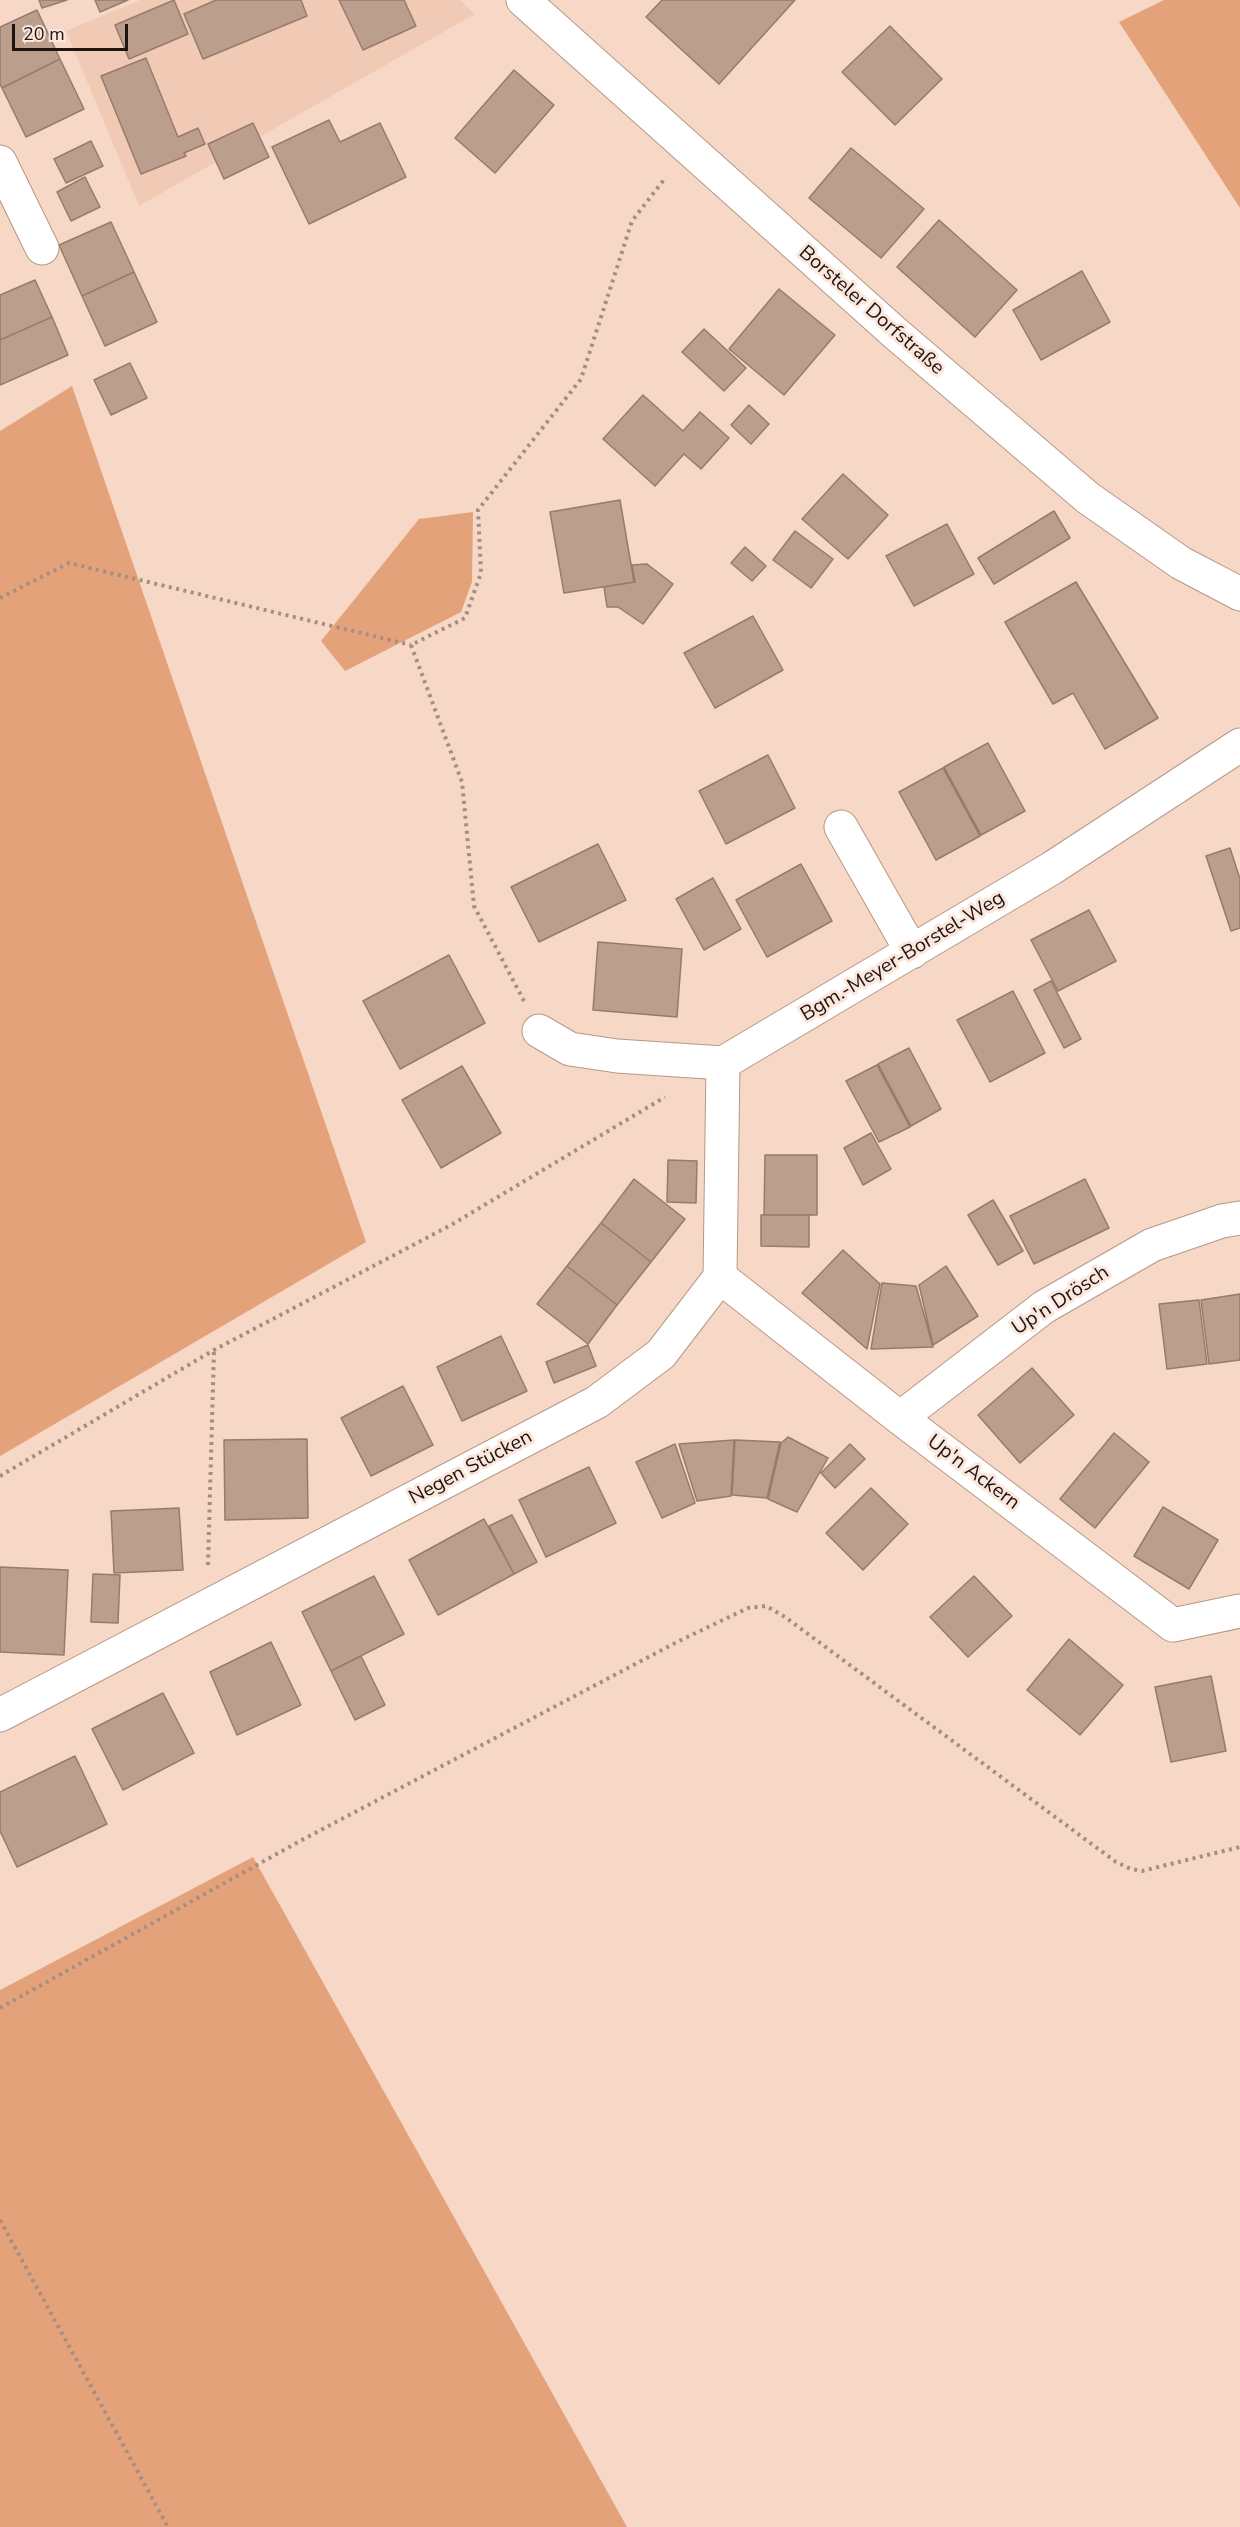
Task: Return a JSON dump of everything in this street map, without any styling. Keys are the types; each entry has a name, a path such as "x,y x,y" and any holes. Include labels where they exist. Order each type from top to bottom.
{"street":[{"name":"Borsteler Dorfstraße","path":"523,0 895,333 1088,498 1181,563 1240,594"},
{"path":"0,162 42,248"},
{"name":"Bgm.-Meyer-Borstel-Weg","path":"723,1063 1052,868 1240,745"},
{"path":"841,827 912,952"},
{"path":"540,1031 570,1049 617,1056 723,1063 720,1276"},
{"name":"Up'n Drösch","path":"900,1418 1044,1307 1152,1245 1222,1221 1240,1218"},
{"name":"Up'n Ackern","path":"720,1276 900,1418 1173,1625 1240,1611"},
{"name":"Negen Stücken","path":"0,1715 597,1402 661,1354 720,1276"}],"path":[{"path":"0,598 69,563 411,645 465,618 481,573 478,510 581,379 632,220 672,169"},
{"path":"411,645 462,782 474,906 540,1031"},
{"path":"0,1476 214,1350 451,1225 672,1093"},
{"path":"207,1607 214,1350"},
{"path":"0,2008 300,1841 679,1641 748,1608 766,1606 785,1617 1116,1863 1131,1869 1142,1870 1240,1847"},
{"path":"0,2220 168,2527"}],"shaded area":[{"path":"140,0 460,0 475,14 139,206 66,31"},
{"path":"1164,0 1240,0 1240,208 1119,22"},
{"path":"72,386 366,1242 0,1456 0,431"},
{"path":"473,512 472,582 461,612 345,671 321,641 419,519"},
{"path":"253,1857 627,2527 0,2527 0,1990"}],"building":[{"path":"39,0 67,0 42,8"},
{"path":"95,0 128,0 100,12"},
{"path":"174,0 188,34 129,59 115,25"},
{"path":"216,0 301,0 307,16 203,59 184,14"},
{"path":"339,0 404,0 416,26 363,50"},
{"path":"662,0 795,0 719,84 646,17"},
{"path":"37,10 60,59 2,88 0,84 0,27"},
{"path":"890,26 942,79 895,125 842,72"},
{"path":"146,58 178,137 198,128 205,144 184,153 186,156 141,174 101,76"},
{"path":"60,59 84,109 26,137 2,88"},
{"path":"514,70 554,105 495,173 455,138"},
{"path":"329,120 340,142 380,123 406,177 309,224 272,147"},
{"path":"253,123 269,157 224,179 208,144"},
{"path":"91,141 103,166 66,183 54,159"},
{"path":"851,148 924,209 881,258 809,198"},
{"path":"85,177 100,207 71,221 57,192"},
{"path":"939,220 1017,290 975,337 897,267"},
{"path":"111,222 134,272 82,296 59,245"},
{"path":"1082,271 1110,322 1041,360 1013,310"},
{"path":"134,272 157,322 105,346 82,296"},
{"path":"35,280 52,317 0,340 0,295"},
{"path":"779,289 835,335 784,395 729,349"},
{"path":"52,317 68,355 0,385 0,340"},
{"path":"704,329 746,368 724,391 682,352"},
{"path":"130,363 147,398 111,415 94,380"},
{"path":"643,395 683,431 700,412 729,438 701,469 684,454 655,486 603,439"},
{"path":"749,405 769,424 751,444 731,425"},
{"path":"843,474 888,515 848,559 802,519"},
{"path":"620,500 634,582 564,593 550,512"},
{"path":"1054,511 1070,538 994,584 978,558"},
{"path":"947,524 974,574 914,606 886,556"},
{"path":"795,531 833,559 811,588 773,560"},
{"path":"745,547 766,566 752,581 731,563"},
{"path":"647,564 673,584 643,624 618,607 607,607 604,587 635,582 632,565"},
{"path":"1076,582 1158,718 1105,749 1073,693 1053,704 1005,622"},
{"path":"753,616 783,670 715,708 684,653"},
{"path":"988,743 1025,811 981,835 944,767"},
{"path":"768,755 795,808 726,844 699,791"},
{"path":"943,768 980,836 936,860 899,792"},
{"path":"598,844 626,900 539,942 511,887"},
{"path":"1230,848 1240,879 1240,928 1231,931 1206,856"},
{"path":"801,864 832,921 767,957 736,900"},
{"path":"713,878 741,929 704,950 676,899"},
{"path":"1089,910 1116,961 1058,991 1031,940"},
{"path":"598,942 682,949 677,1017 593,1010"},
{"path":"449,955 485,1023 400,1069 363,1001"},
{"path":"1051,981 1081,1039 1064,1048 1034,990"},
{"path":"1013,991 1045,1053 990,1082 957,1020"},
{"path":"909,1048 941,1109 911,1126 878,1064"},
{"path":"877,1065 910,1127 879,1142 846,1081"},
{"path":"462,1066 501,1133 441,1168 402,1100"},
{"path":"871,1133 891,1169 863,1185 844,1148"},
{"path":"765,1155 817,1155 817,1215 764,1215"},
{"path":"668,1160 697,1161 696,1203 667,1202"},
{"path":"634,1179 685,1219 651,1262 601,1223"},
{"path":"1085,1179 1109,1228 1034,1264 1010,1216"},
{"path":"993,1200 1023,1251 998,1265 968,1215"},
{"path":"761,1215 809,1215 809,1247 761,1246"},
{"path":"601,1223 651,1262 617,1305 567,1266"},
{"path":"843,1250 880,1284 867,1349 802,1293"},
{"path":"567,1266 617,1305 588,1344 537,1304"},
{"path":"946,1266 978,1316 933,1345 919,1285"},
{"path":"882,1283 916,1286 933,1347 871,1349"},
{"path":"1240,1294 1240,1360 1209,1364 1201,1300"},
{"path":"1199,1300 1207,1364 1167,1369 1159,1304"},
{"path":"501,1336 527,1391 462,1421 437,1367"},
{"path":"588,1345 596,1366 554,1383 546,1362"},
{"path":"1032,1368 1074,1415 1020,1463 978,1415"},
{"path":"403,1386 433,1445 371,1476 341,1418"},
{"path":"1114,1433 1149,1462 1095,1528 1060,1499"},
{"path":"788,1437 828,1458 797,1512 768,1499 781,1443"},
{"path":"307,1439 308,1518 225,1520 224,1440"},
{"path":"734,1440 731,1496 697,1501 679,1444"},
{"path":"735,1440 780,1442 767,1498 732,1495"},
{"path":"675,1444 695,1503 662,1518 636,1462"},
{"path":"850,1444 865,1459 835,1488 821,1473"},
{"path":"589,1467 616,1523 546,1557 519,1500"},
{"path":"871,1488 908,1524 863,1570 826,1533"},
{"path":"1163,1507 1218,1540 1189,1589 1134,1556"},
{"path":"179,1508 183,1570 114,1573 111,1511"},
{"path":"512,1515 537,1562 514,1574 489,1526"},
{"path":"484,1519 514,1574 438,1615 409,1560"},
{"path":"0,1567 68,1570 64,1655 0,1652"},
{"path":"93,1574 120,1575 118,1623 91,1622"},
{"path":"374,1576 404,1634 331,1671 302,1612"},
{"path":"974,1576 1012,1616 968,1657 930,1617"},
{"path":"1069,1639 1123,1685 1080,1735 1027,1690"},
{"path":"271,1642 301,1705 237,1735 210,1672"},
{"path":"361,1656 385,1705 355,1720 331,1671"},
{"path":"1211,1676 1226,1751 1171,1762 1155,1687"},
{"path":"163,1693 194,1753 123,1790 92,1729"},
{"path":"75,1756 107,1824 17,1867 0,1831 0,1792"}]}
